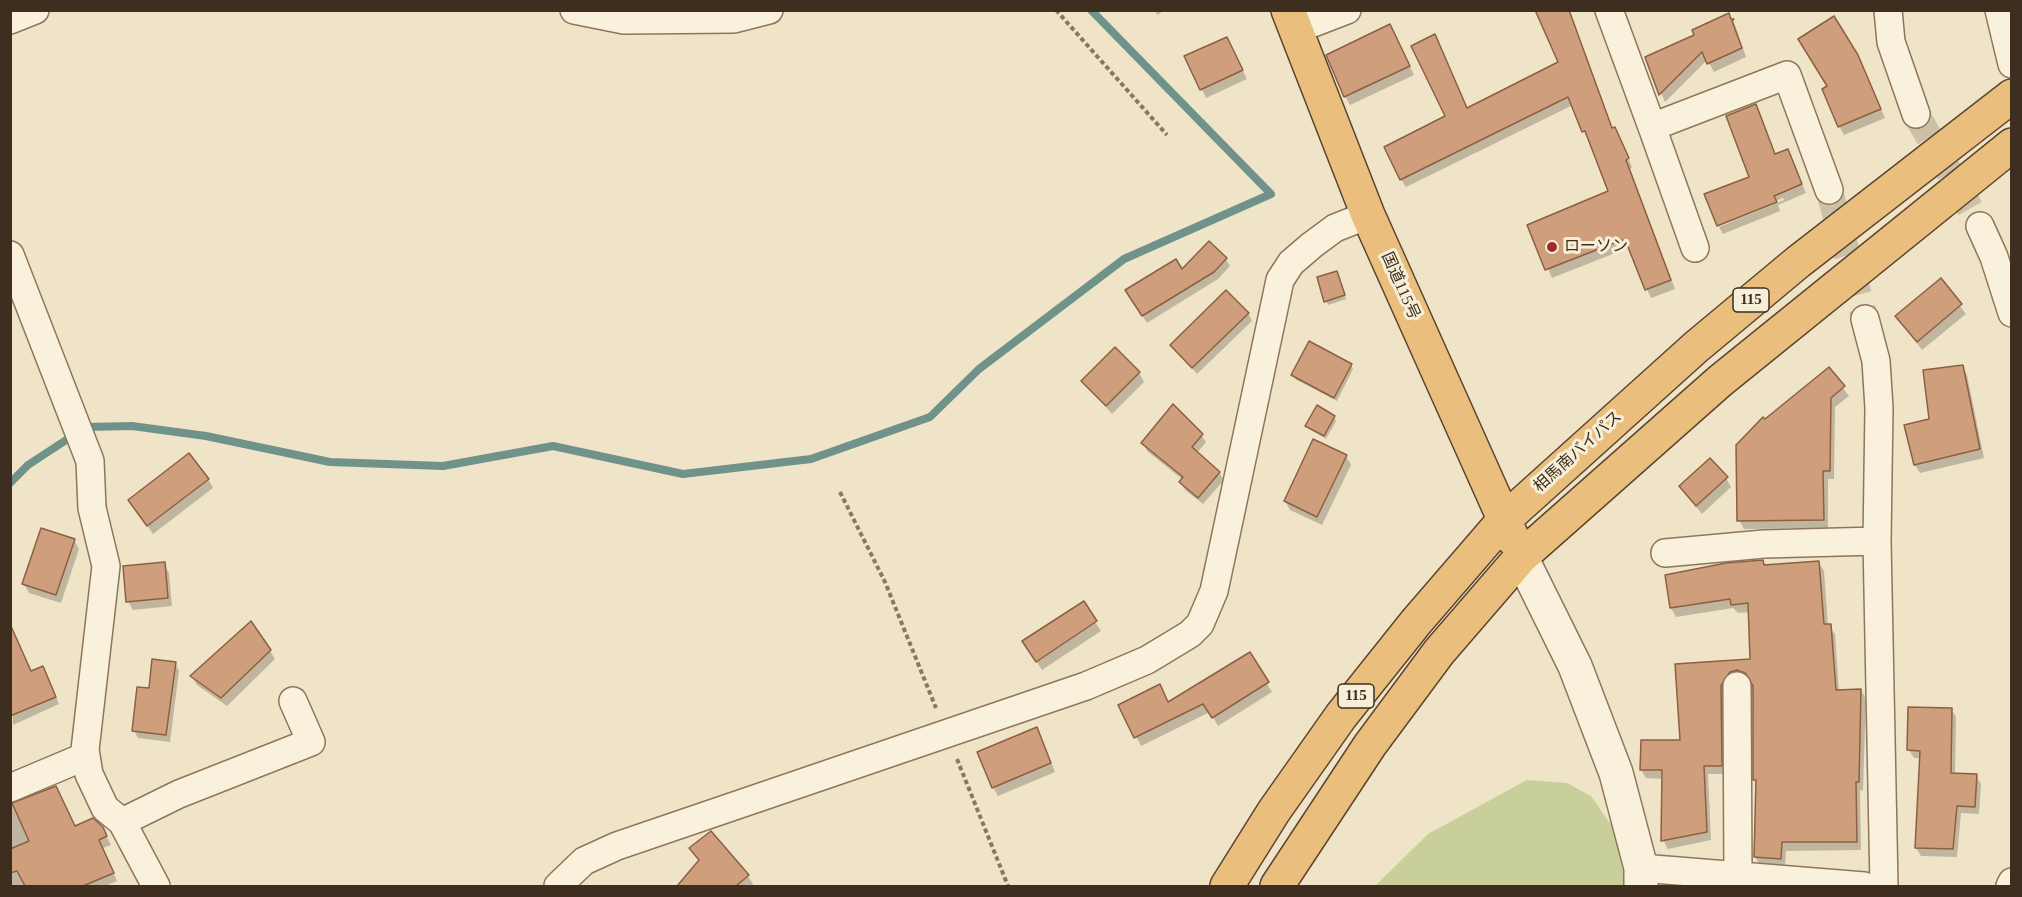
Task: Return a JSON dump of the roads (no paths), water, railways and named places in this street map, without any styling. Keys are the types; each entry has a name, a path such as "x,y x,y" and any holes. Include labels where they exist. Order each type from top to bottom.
{"highway":[{"name":"国道115号","path":"1291,20 1368,215 1521,557"},
{"name":"相馬南バイパス","path":"1227,886 1274,812 1341,716 1416,621 1504,520 1696,346 1798,262 2012,96"},
{"name":"115","path":"1277,886 1370,745 1439,652 1521,557 1616,470 1729,374 2012,146"}],"street":[{"path":"10,20 35,10"},
{"path":"574,10 624,20 734,19 769,10"},
{"path":"1291,20 1347,10"},
{"path":"1609,10 1695,248"},
{"path":"1888,10 1891,42 1916,114"},
{"path":"1999,10 2012,64"},
{"path":"1652,127 1787,75 1829,190"},
{"path":"558,886 584,861 617,846 1086,686 1147,660 1177,644 1200,624 1214,591 1229,530 1280,280 1291,263 1335,228 1368,215"},
{"path":"1980,226 1994,257 2012,313"},
{"path":"10,255 90,460 92,508 106,566 86,756 89,774 105,808 122,822 156,886"},
{"path":"1866,319 1876,361 1879,408 1877,541 1884,886"},
{"path":"1665,553 1764,544 1877,541"},
{"path":"1521,557 1575,666 1608,751 1641,877 1738,876 1864,886"},
{"path":"1737,686 1738,876"},
{"path":"122,822 179,794 311,742 293,701"},
{"path":"10,788 86,756"},
{"path":"2010,886 2012,882"}],"waterway":[{"path":"10,483 28,465 86,427 132,426 206,436 330,462 443,466 553,446 683,474 811,459 930,417 979,369 1124,259 1271,194 1091,10"}],"tunnel":[{"path":"1916,114 1980,226"},
{"path":"1829,190 1865,319"}],"place":[{"name":"ローソン","path":"1552,247"}]}
